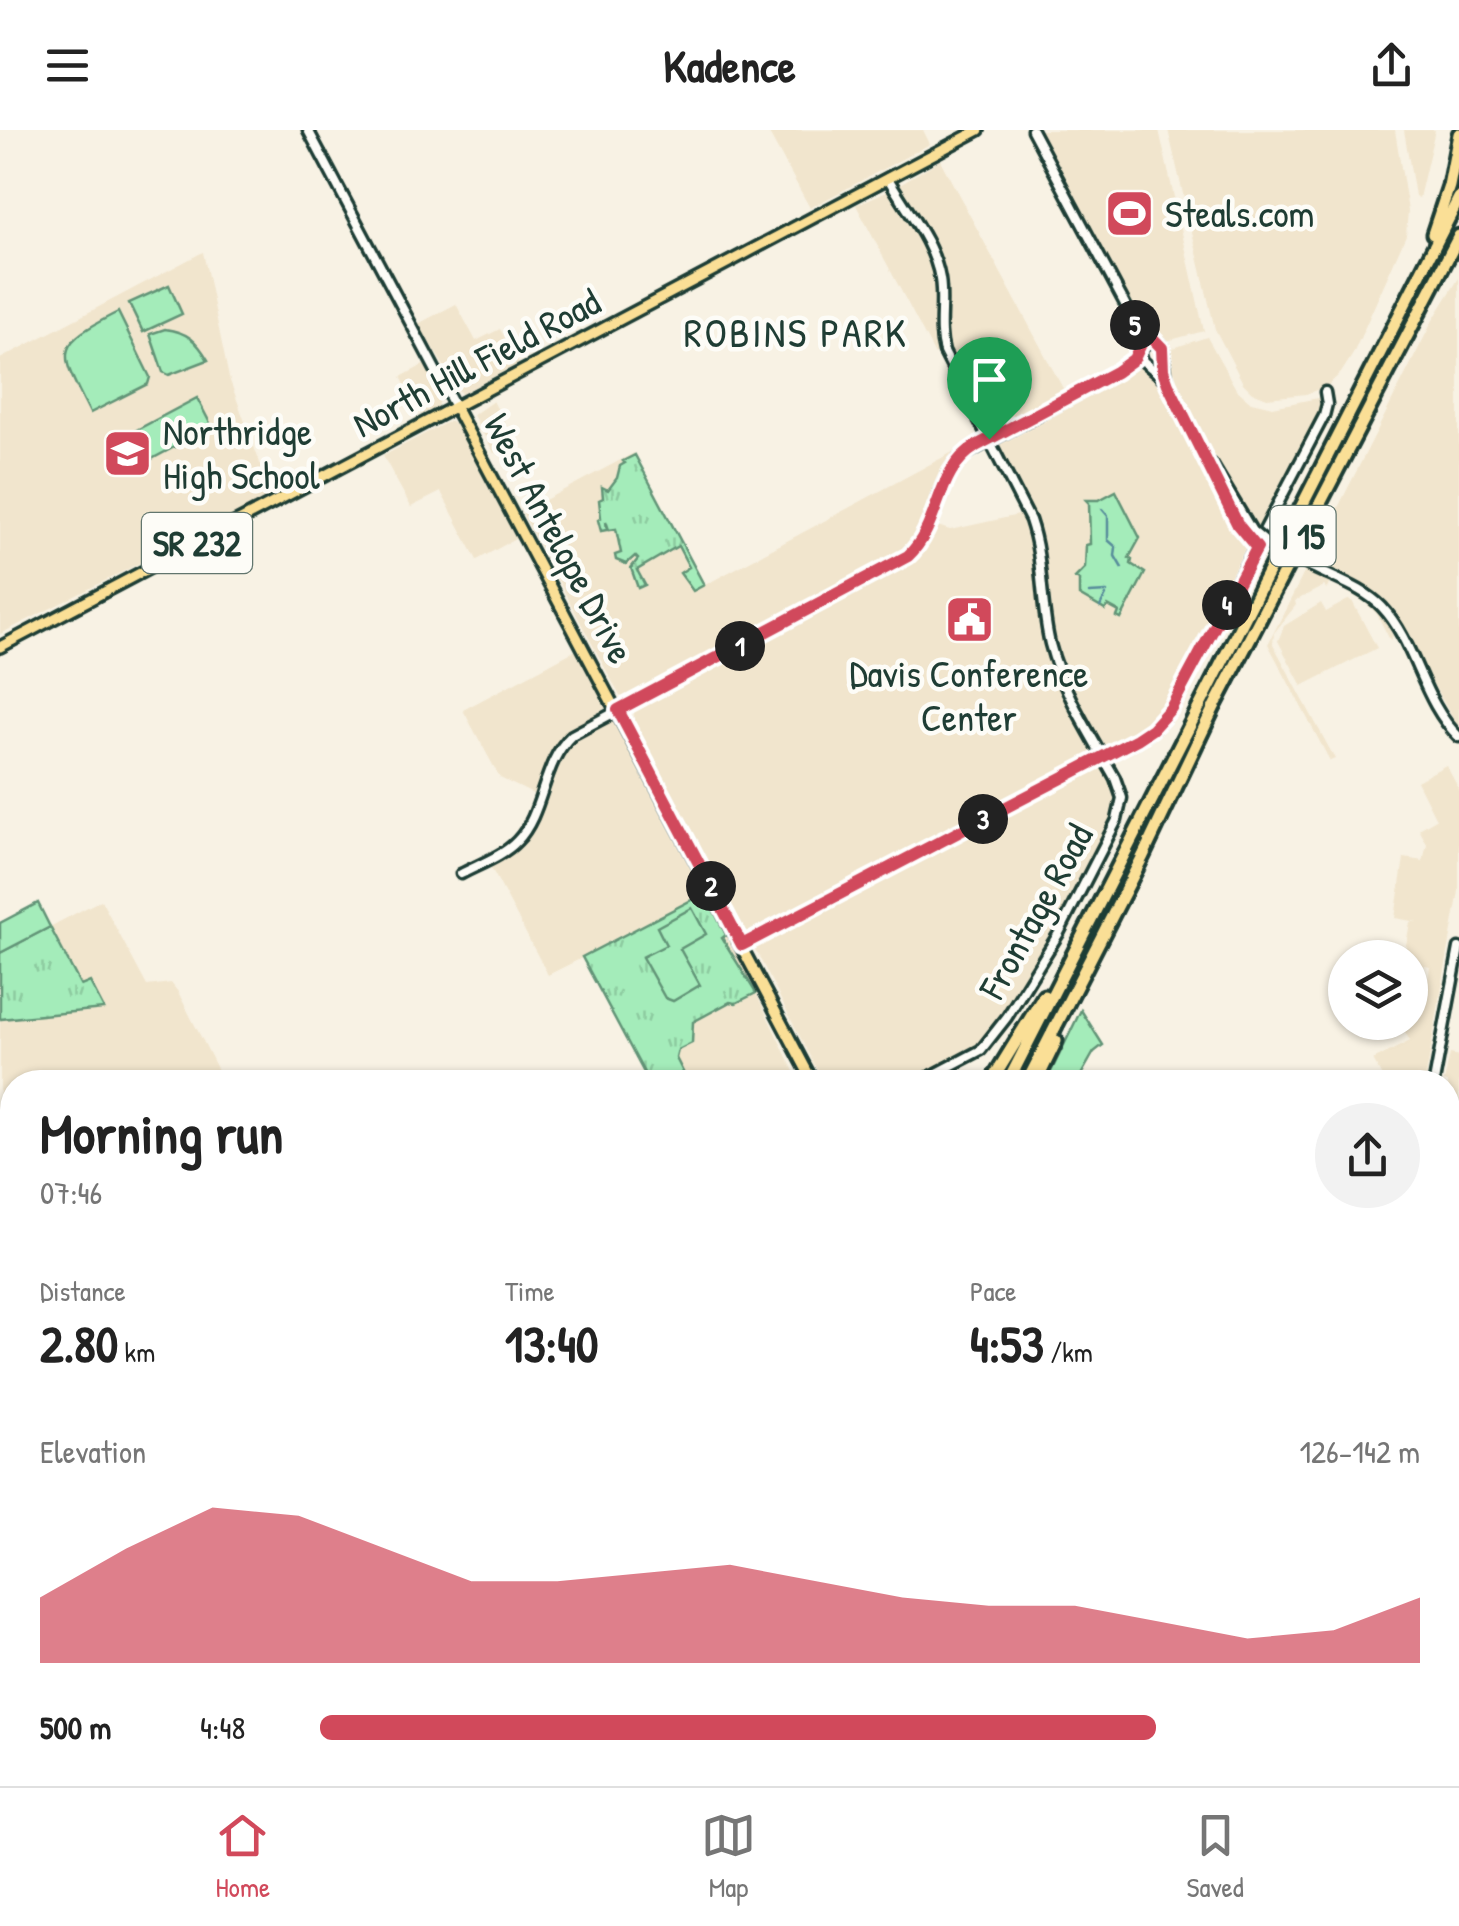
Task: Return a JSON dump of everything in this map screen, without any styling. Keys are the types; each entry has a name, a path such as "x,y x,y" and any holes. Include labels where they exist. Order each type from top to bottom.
{"highway":[{"path":"1407,298 1443,210 1459,134"},
{"name":"I 15","path":"1014,1070 1459,198"},
{"name":"I 15","path":"1033,1070 1143,856 1214,706 1459,236"},
{"path":"1426,301 1459,254"},
{"path":"1042,1070 1139,872 1143,856"},
{"path":"999,1070 1070,960"}],"main road":[{"name":"North Hill Field Road","path":"0,648 980,130"},
{"name":"West Antelope Drive","path":"455,407 807,1070"}],"street":[{"name":"West Antelope Drive","path":"308,130 455,407"},
{"path":"1032,130 1133,318 1162,348 1168,384 1252,531 1269,545 1370,597 1384,610 1459,736"},
{"path":"888,178 938,268 944,352 1035,533 1055,661 1103,756"},
{"path":"1133,318 1147,364 1168,384"},
{"path":"462,874 504,852 524,832 554,756 564,743 618,710 906,558 925,535 952,467 969,450 1116,372 1148,342 1154,342"},
{"path":"1116,372 1157,364 1163,357"},
{"path":"742,945 1152,729 1171,708 1257,548 1324,416 1325,392"},
{"path":"1206,456 1238,525 1257,548"},
{"name":"Frontage Road","path":"943,1070 989,1042 1059,934 1122,804 1120,788 1103,756"},
{"path":"1436,1070 1459,948"}],"shaded area":[{"path":"767,130 923,130 930,144 810,208"},
{"path":"1038,130 1159,130 1204,331 1163,342 1139,319"},
{"path":"1168,130 1395,130 1408,211 1406,235 1353,354 1327,386 1306,394 1267,398 1243,383 1215,329"},
{"path":"1404,130 1435,130 1419,198 1415,196"},
{"path":"940,160 1066,394 994,431 989,429 947,349 944,274 932,244 898,185"},
{"path":"889,190 910,221 935,274 939,352 935,355 856,205"},
{"name":"Northridge High School","path":"203,252 229,378 272,496 0,634 0,359"},
{"path":"1459,278 1459,729 1389,608 1370,592 1311,561 1433,320"},
{"path":"456,304 476,341 500,329 519,364 461,394 418,324"},
{"path":"1207,337 1236,389 1251,402 1273,407 1318,398 1324,401 1322,413 1261,533 1247,516 1168,378 1167,352"},
{"path":"425,364 441,397 438,407 421,415 401,377"},
{"path":"1137,366 1147,366 1162,380 1216,489 1250,547 1162,711 1144,727 1109,746 1101,744 1061,665 1052,632 1047,572 1038,529 997,446 999,438"},
{"path":"493,401 515,442 494,453 473,415"},
{"path":"449,421 456,424 517,538 477,560 441,492 411,507 383,456"},
{"path":"964,446 945,469 924,527 902,555 626,699 620,696 523,515 524,511 634,453 705,585"},
{"path":"1023,514 1036,557 1048,651 1093,746 1092,755 747,933 634,721 634,709 888,574 924,545 934,525 950,530"},
{"path":"1306,569 1371,603 1393,636 1390,640 1377,614 1365,602 1330,582 1327,589 1324,586 1295,601 1296,605 1274,633 1273,644 1335,759 1330,761 1268,644"},
{"path":"1348,600 1377,648 1302,686 1278,641 1284,626 1321,603 1326,612"},
{"path":"576,650 607,707 576,727 557,746 535,795 500,778 463,710"},
{"path":"614,722 731,941 793,1070 643,1070 582,958 548,975 489,864 514,850 526,836 566,748 574,740"},
{"path":"1446,765 1459,789 1459,891 1427,1070 1378,1070 1373,1060 1409,1040 1428,1040 1428,940 1407,940 1410,922 1417,922 1395,918 1404,858 1423,861 1427,844 1419,829 1436,819 1417,781"},
{"path":"1096,767 1105,769 1115,790 1117,806 1113,820 1051,939 993,1030 968,1051 932,1070 817,1070 755,949"},
{"path":"101,900 147,986 171,983 178,992 218,1070 0,1070 0,953"},
{"path":"1450,1054 1459,1056 1459,1070 1447,1070"}],"green space":[{"path":"169,285 182,314 143,332 129,303"},
{"path":"118,312 150,377 148,384 90,413 72,376 67,352 81,333"},
{"path":"165,329 191,338 208,360 169,375 163,372 150,334"},
{"path":"197,398 212,427 146,462 131,433"},
{"path":"635,455 704,585 693,591 680,573 689,567 678,546 637,570 645,585 638,588 631,568 638,559 635,556 626,564 616,560 615,555 621,553 616,529 609,530 606,521 607,530 601,531 598,520 602,487 608,490 623,461"},
{"path":"1116,491 1140,538 1129,558 1131,564 1145,573 1121,619 1117,617 1119,612 1108,606 1105,610 1079,595 1079,580 1075,578 1085,568 1086,545 1090,544 1086,500 1099,500"},
{"path":"705,893 726,935 722,938 756,993 693,1022 692,1043 678,1050 676,1058 682,1070 643,1070 582,957"},
{"path":"38,903 50,927 0,953 0,923"},
{"path":"692,908 706,934 680,949 700,985 673,1001 665,998 642,957 666,945 657,927"},
{"path":"50,927 81,986 90,982 104,1009 0,1019 0,953"},
{"path":"1081,1010 1103,1045 1084,1070 1052,1070"}],"waterway":[{"path":"1102,509 1108,516 1108,540 1116,547 1115,556 1122,568"},
{"path":"1089,593 1107,592"},
{"path":"1100,607 1106,595"}],"place":[{"name":"Steals.com","path":"1130,213"},
{"name":"Northridge High School","path":"128,453"},
{"name":"Davis Conference Center","path":"969,619"}],"district":[{"name":"ROBINS PARK","path":"796,332"}],"route":[{"path":"1133,318 1150,340 1162,348 1168,384 1238,525 1257,548 1171,708 1152,729 742,945 618,710 906,558 925,535 952,467 969,450 989,439 1134,359 1141,344 1133,318"}]}
